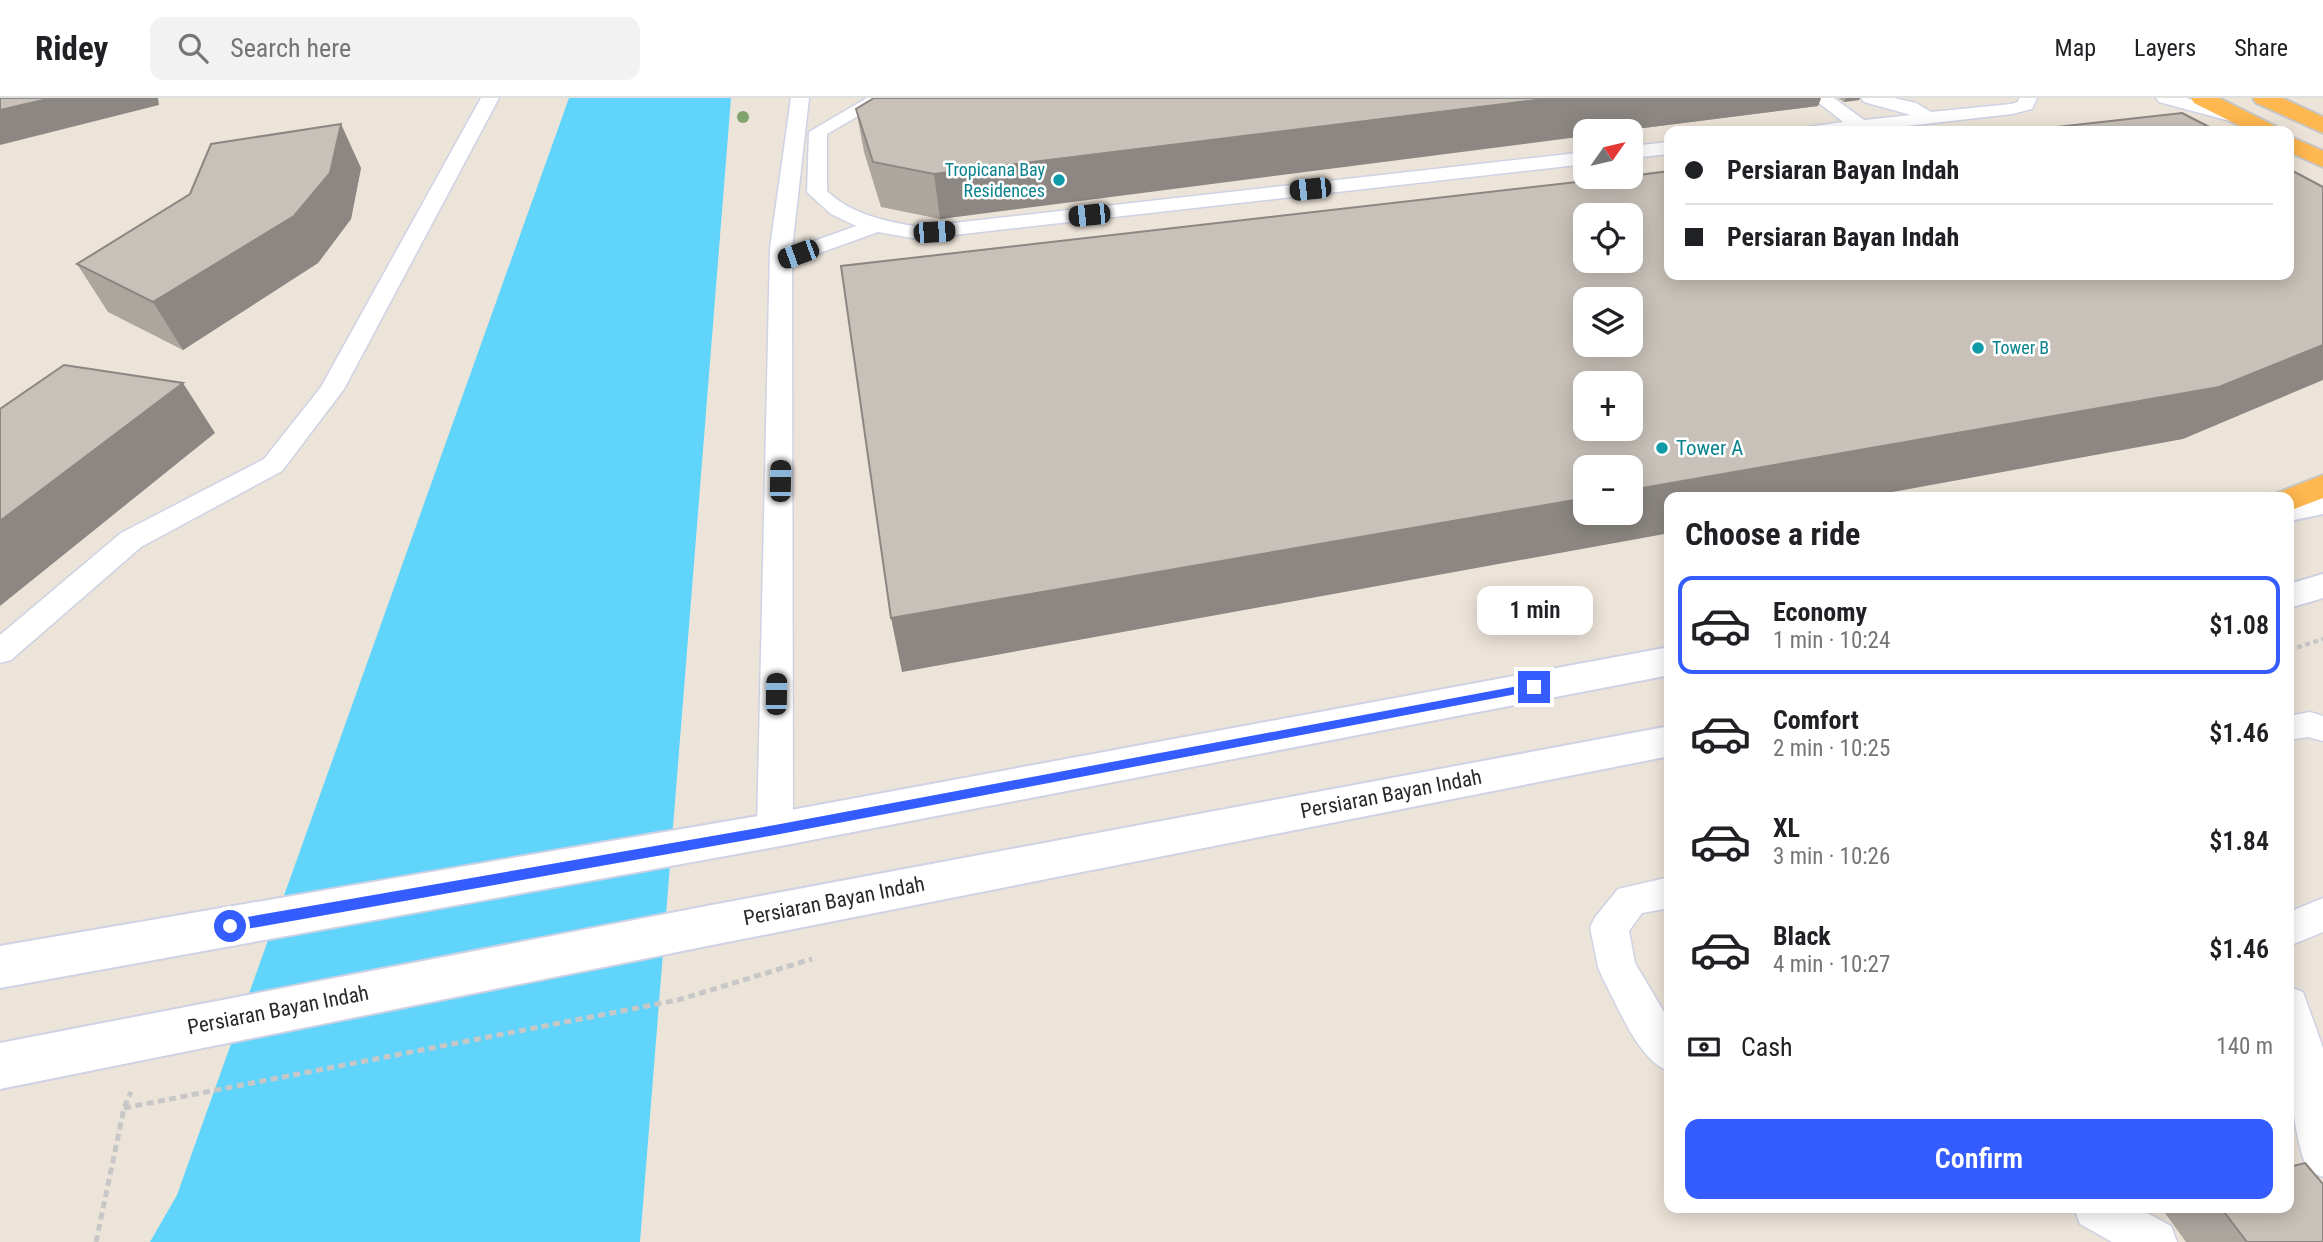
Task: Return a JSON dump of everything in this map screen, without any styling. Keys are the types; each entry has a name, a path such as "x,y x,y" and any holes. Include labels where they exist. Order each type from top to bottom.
{"highway":[{"path":"2202,98 2257,126"},
{"path":"2273,101 2323,127"},
{"path":"2294,146 2323,160"},
{"path":"2294,498 2323,485"}],"street":[{"path":"2294,509 2323,503"},
{"path":"2294,595 2323,586"},
{"path":"0,967 775,830 1664,662"},
{"name":"Persiaran Bayan Indah","path":"0,1066 712,925 1664,742"}],"lane":[{"path":"0,652 131,540 272,465 332,388 486,110 490,98"},
{"path":"775,830 781,254 800,98"},
{"path":"880,98 818,132 817,192 827,204 867,223 918,233 1573,159"},
{"path":"1822,98 1860,126 2012,109 2026,105 2028,98 2038,98"},
{"path":"1870,98 1910,107 1930,118"},
{"path":"2165,98 2241,118"},
{"path":"1643,151 1664,149"},
{"path":"781,254 867,223"},
{"path":"2294,727 2310,723 2323,729"},
{"path":"1664,893 1632,900 1609,927 1617,967 1664,1046"},
{"path":"2294,928 2323,914"},
{"path":"2294,1020 2310,1071 2323,1156"},
{"path":"2105,1213 2155,1242"}],"path":[{"path":"2294,648 2323,639"},
{"path":"96,1242 124,1108 678,1000"}],"water":[{"path":"569,98 731,98 640,1242 150,1242 177,1195"}],"building":[{"path":"0,98 52,98 0,110"},
{"path":"874,98 1553,98 934,174 873,162 856,109"},
{"path":"2182,113 2207,126 2065,126"},
{"path":"341,124 330,173 294,216 153,302 77,264 190,194 211,144"},
{"path":"1664,172 1664,280 2294,280 2294,172 2323,187 2323,345 2219,387 1643,488 1643,455 1573,455 1573,500 891,618 841,266 1573,182 1573,189 1643,189 1643,174"},
{"path":"64,365 183,383 0,521 0,409"},
{"path":"2305,1163 2323,1184 2323,1242 2247,1242 2225,1213 2294,1213 2294,1166"}],"place":[{"name":"Tropicana Bay Residences","path":"1059,180"},
{"name":"Tower B","path":"1978,348"},
{"name":"Tower A","path":"1662,448"}],"route":[{"path":"230,926 775,830 1534,687"}]}
